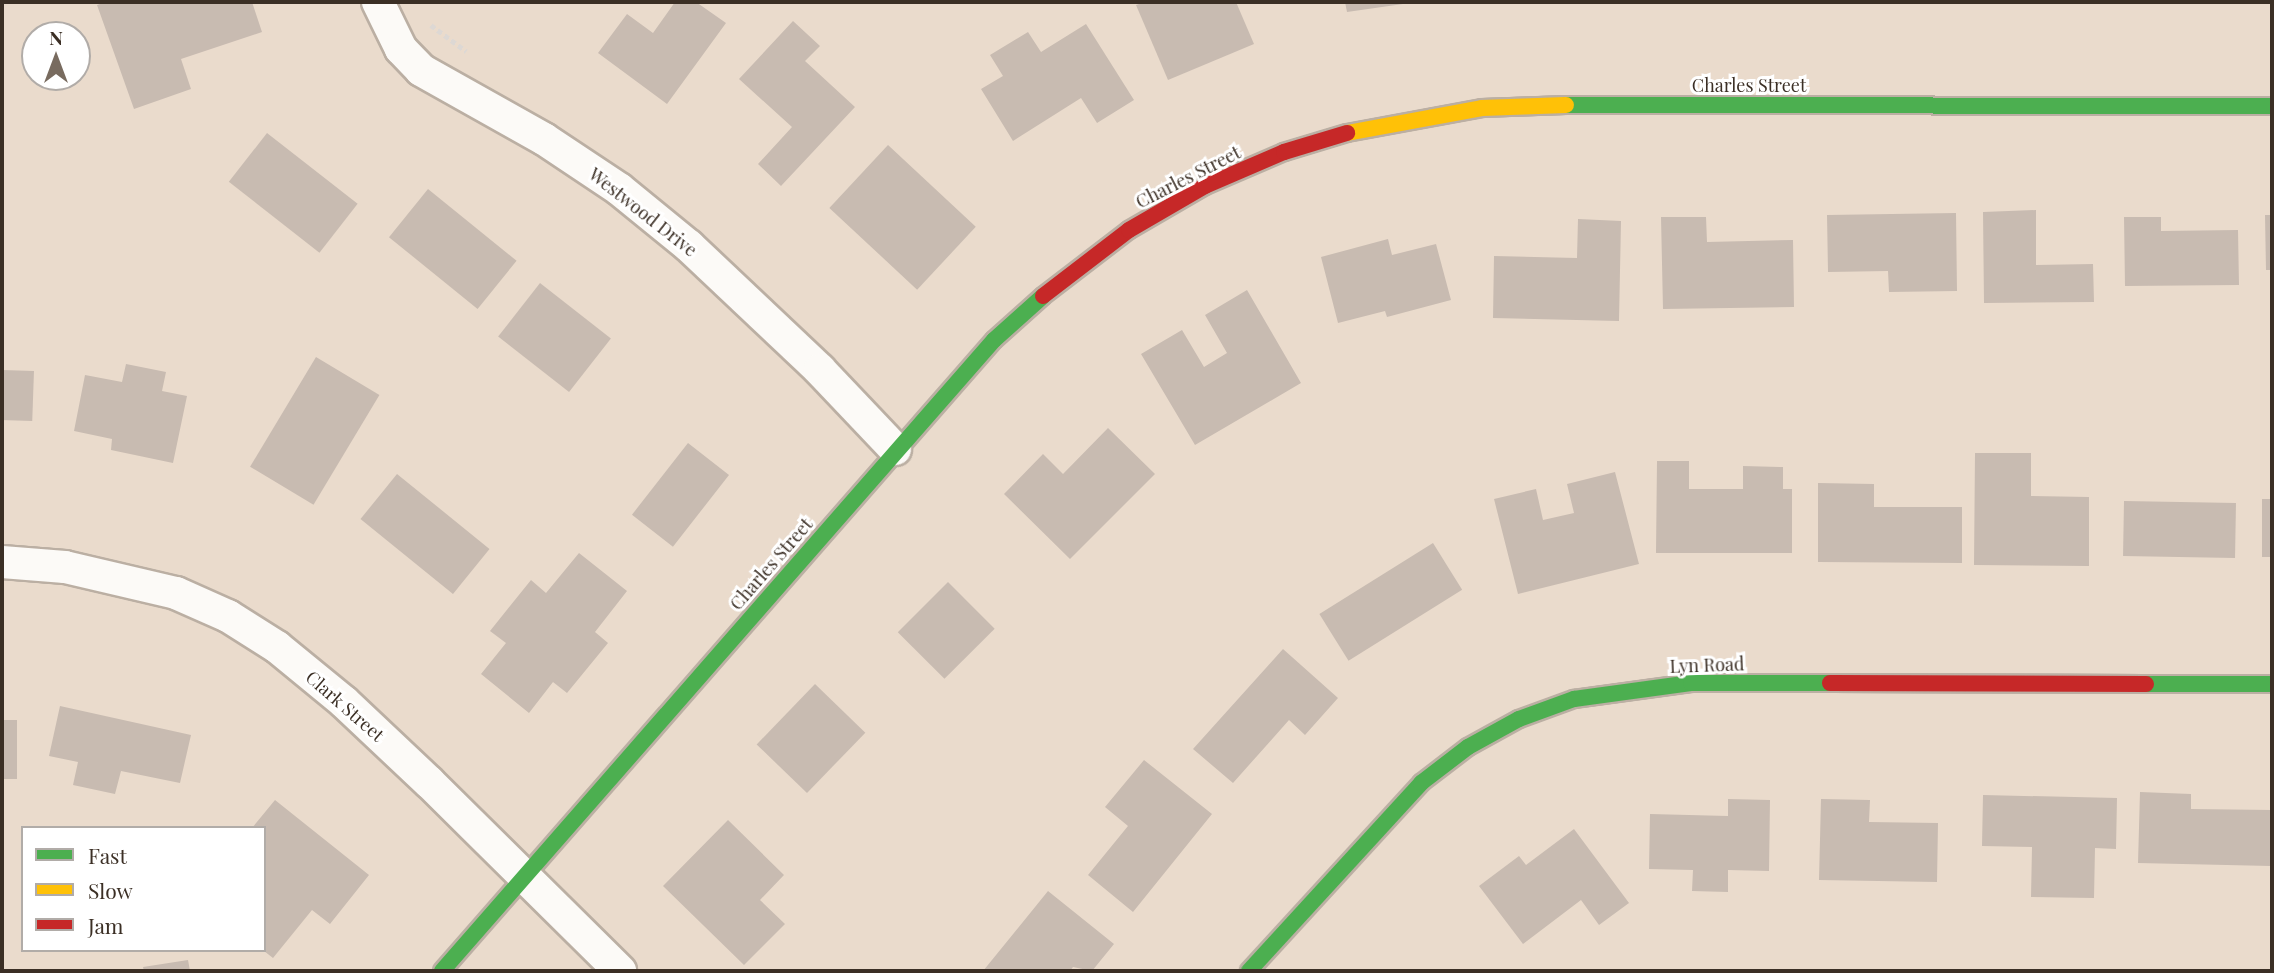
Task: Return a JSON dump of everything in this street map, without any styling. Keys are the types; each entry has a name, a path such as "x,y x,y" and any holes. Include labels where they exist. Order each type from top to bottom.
{"street":[{"name":"Westwood Drive","path":"377,2 401,49 421,69 544,139 619,189 699,255 820,370 895,449"},
{"name":"Charles Street","path":"442,971 895,449 994,340 1059,282 1129,230 1205,187 1284,152 1368,126 1482,108 1599,104 2272,106"},
{"name":"Clark Street","path":"2,562 121,578 176,593 228,616 276,647 344,702 620,971"},
{"name":"Lyn Road","path":"1249,971 1421,783 1468,747 1509,725 1574,699 1690,683 2272,684"}],"building":[{"path":"106,2 252,2 262,32 181,59 191,89 134,109 97,5"},
{"path":"675,2 696,2 726,23 667,104 598,53 627,14 653,33"},
{"path":"1145,2 1236,2 1254,44 1168,80 1136,5"},
{"path":"1345,2 1410,2 1410,3 1347,12"},
{"path":"793,21 820,46 805,61 855,107 781,186 758,164 792,127 739,79"},
{"path":"1086,24 1134,100 1097,123 1081,98 1013,141 981,89 1003,76 990,55 1028,32 1041,52"},
{"path":"267,133 358,204 319,253 229,182"},
{"path":"888,145 976,227 917,290 829,208"},
{"path":"428,189 517,261 478,309 389,237"},
{"path":"2036,210 2036,265 2093,264 2094,302 1984,303 1983,212"},
{"path":"1956,213 1957,291 1889,292 1888,271 1828,272 1827,215"},
{"path":"2265,215 2272,215 2272,270 2266,270"},
{"path":"1661,217 1706,217 1707,242 1793,240 1794,307 1663,309"},
{"path":"2124,217 2161,217 2161,231 2238,230 2239,285 2125,286"},
{"path":"1578,219 1621,221 1619,321 1493,318 1494,256 1577,258"},
{"path":"1388,239 1392,255 1436,244 1451,300 1387,317 1385,311 1338,323 1321,257"},
{"path":"540,283 611,338 569,392 498,337"},
{"path":"1247,290 1301,383 1195,445 1141,354 1182,330 1204,367 1227,353 1205,315"},
{"path":"316,357 379,395 314,505 250,467"},
{"path":"126,364 166,372 162,391 187,396 173,463 111,450 112,439 74,431 85,375 122,382"},
{"path":"2,370 34,371 32,421 2,420"},
{"path":"1108,428 1155,474 1070,559 1004,494 1043,454 1063,474"},
{"path":"688,443 729,475 673,547 632,515"},
{"path":"1975,453 2031,453 2031,496 2089,497 2089,566 1974,565"},
{"path":"1657,461 1689,461 1689,489 1743,489 1743,466 1783,467 1783,489 1792,489 1792,553 1656,553"},
{"path":"1615,472 1639,564 1518,594 1494,499 1536,489 1543,520 1574,513 1567,484"},
{"path":"397,474 489,549 453,594 360,519"},
{"path":"1818,483 1874,484 1874,507 1962,507 1962,563 1818,562"},
{"path":"2262,499 2272,499 2272,557 2262,557"},
{"path":"2124,501 2236,503 2235,558 2123,556"},
{"path":"1433,543 1462,590 1349,661 1319,614"},
{"path":"579,553 627,591 595,632 608,643 567,693 553,682 529,713 481,674 506,643 490,631 531,580 546,593"},
{"path":"948,582 995,629 944,679 898,632"},
{"path":"1283,649 1338,698 1305,735 1289,720 1233,783 1193,749"},
{"path":"815,684 865,733 807,793 757,744"},
{"path":"60,706 191,735 180,783 121,771 115,794 73,785 78,762 49,756"},
{"path":"2,720 17,720 17,779 2,779"},
{"path":"1144,760 1212,814 1133,912 1088,875 1128,826 1105,807"},
{"path":"2140,792 2191,794 2191,809 2272,810 2271,866 2138,863"},
{"path":"1983,795 2117,798 2116,849 2095,848 2094,898 2031,897 2032,847 1982,846"},
{"path":"1728,799 1770,800 1769,871 1728,870 1728,892 1692,891 1693,870 1649,869 1650,814 1728,816"},
{"path":"1821,799 1870,800 1869,822 1938,823 1937,882 1819,880"},
{"path":"275,800 369,875 330,924 312,910 273,958 265,952 266,826 254,826"},
{"path":"728,820 784,875 760,900 785,924 744,965 663,886"},
{"path":"1574,829 1629,903 1599,925 1581,900 1523,944 1479,886 1519,856 1526,865"},
{"path":"1048,891 1114,944 1092,971 1073,967 1070,971 983,971"},
{"path":"188,960 190,971 144,971 143,967"}],"traffic: fast":[{"path":"1566,105 2272,106"},
{"path":"442,971 994,340 1043,296"},
{"path":"1249,971 1421,783 1468,747 1519,719 1574,699 1691,683 1830,683"},
{"path":"2146,684 2272,684"}],"traffic: slow":[{"path":"1347,133 1482,108 1566,105"}],"traffic: jam":[{"path":"1043,296 1129,230 1205,186 1284,152 1347,133"},
{"path":"1830,683 2146,684"}]}
